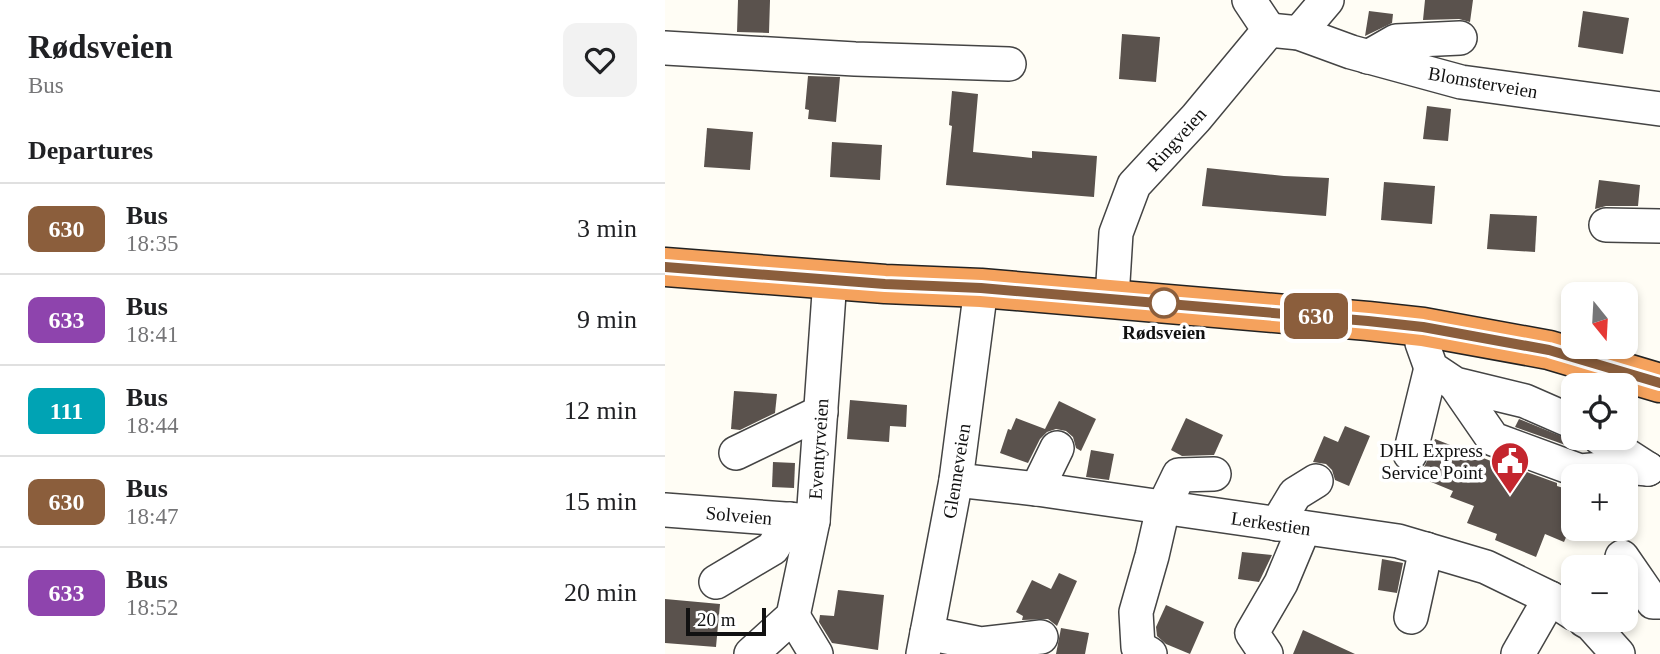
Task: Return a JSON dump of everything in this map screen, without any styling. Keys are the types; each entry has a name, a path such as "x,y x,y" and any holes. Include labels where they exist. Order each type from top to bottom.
{"highway":[{"path":"665,267 1112,298 1423,327 1549,350 1660,383"}],"street":[{"path":"1249,0 1284,32"},
{"name":"Ringveien","path":"1112,298 1116,233 1134,186 1196,118 1284,32 1327,0"},
{"name":"Blomsterveien","path":"1284,32 1461,82 1660,109"},
{"path":"1368,57 1396,41 1460,38"},
{"path":"665,48 855,59 1009,64"},
{"path":"1605,225 1660,226"},
{"name":"Eventyrveien","path":"751,654 806,642 801,520 821,412 830,279"},
{"name":"Glenneveien","path":"925,644 955,480 981,288"},
{"path":"1423,327 1422,343 1443,376 1493,439 1580,471 1625,467 1654,470"},
{"path":"1443,376 1525,401 1561,417"},
{"path":"1411,454 1443,376"},
{"path":"736,453 821,412"},
{"path":"1037,489 1057,448"},
{"path":"1620,450 1654,470"},
{"path":"1150,654 1138,647 1136,612 1163,508 1179,475 1214,474"},
{"name":"Lerkestien","path":"955,480 1037,489 1398,541 1486,567 1561,605"},
{"path":"1266,654 1252,633 1281,583 1295,494 1316,481"},
{"name":"Solveien","path":"665,510 801,520"},
{"path":"716,582 773,548 801,520"},
{"path":"1411,617 1426,550"},
{"path":"1638,581 1653,603 1660,603"},
{"path":"1518,654 1561,605"},
{"path":"1598,632 1618,654"},
{"path":"925,644 981,643 1041,637"}],"building":[{"path":"738,0 770,0 769,33 737,32"},
{"path":"1425,0 1473,0 1470,22 1459,19 1423,20"},
{"path":"1369,11 1393,14 1392,23 1365,36"},
{"path":"1583,11 1629,18 1623,54 1578,47"},
{"path":"1122,34 1160,37 1156,82 1119,79"},
{"path":"808,76 840,77 836,122 808,119 809,110 805,109"},
{"path":"952,91 978,94 973,152 1032,158 1032,151 1097,156 1094,197 946,185 952,126 949,125"},
{"path":"1427,106 1451,109 1448,141 1423,139"},
{"path":"707,128 753,132 750,170 704,167"},
{"path":"832,142 882,145 880,180 830,177"},
{"path":"1207,168 1329,178 1326,216 1202,206"},
{"path":"1599,180 1640,185 1638,206 1606,206 1595,209"},
{"path":"1384,182 1435,186 1432,224 1381,220"},
{"path":"1490,214 1537,216 1535,252 1487,249"},
{"path":"734,391 777,394 775,413 740,430 731,429"},
{"path":"850,400 907,405 906,427 890,426 889,442 847,439"},
{"path":"1059,401 1096,419 1081,451 1076,448 1073,437 1066,431 1056,429 1047,432 1040,439 1028,463 1000,453 1008,429 1011,430 1016,418 1045,429"},
{"path":"1186,418 1223,435 1214,455 1182,456 1171,450"},
{"path":"1519,419 1561,436 1561,443 1515,427"},
{"path":"1345,426 1370,436 1349,486 1335,480 1332,470 1326,464 1313,462 1324,436 1338,442"},
{"path":"1435,439 1557,483 1561,487 1561,541 1545,534 1536,557 1495,540 1497,534 1467,523 1474,506 1450,497 1453,491 1419,477"},
{"path":"1091,450 1114,454 1109,480 1086,477"},
{"path":"773,462 795,463 794,488 772,487"},
{"path":"1242,552 1272,555 1259,582 1238,579"},
{"path":"1382,559 1403,563 1397,593 1378,590"},
{"path":"1059,573 1077,581 1057,626 1048,619 1022,620 1023,616 1016,612 1032,580 1051,589"},
{"path":"838,590 884,595 878,650 832,643 819,622 820,615 834,616"},
{"path":"665,599 720,604 716,647 665,643"},
{"path":"1166,605 1204,622 1190,654 1166,644 1157,636 1156,627"},
{"path":"1061,628 1089,633 1085,654 1056,654"},
{"path":"1303,630 1355,654 1293,654"}],"bus line":[{"name":"630","path":"665,267 1112,298 1423,327 1549,350 1660,383"}],"place":[{"name":"Rødsveien","path":"1164,303"},
{"name":"DHL Express Service Point","path":"1510,495"}]}
